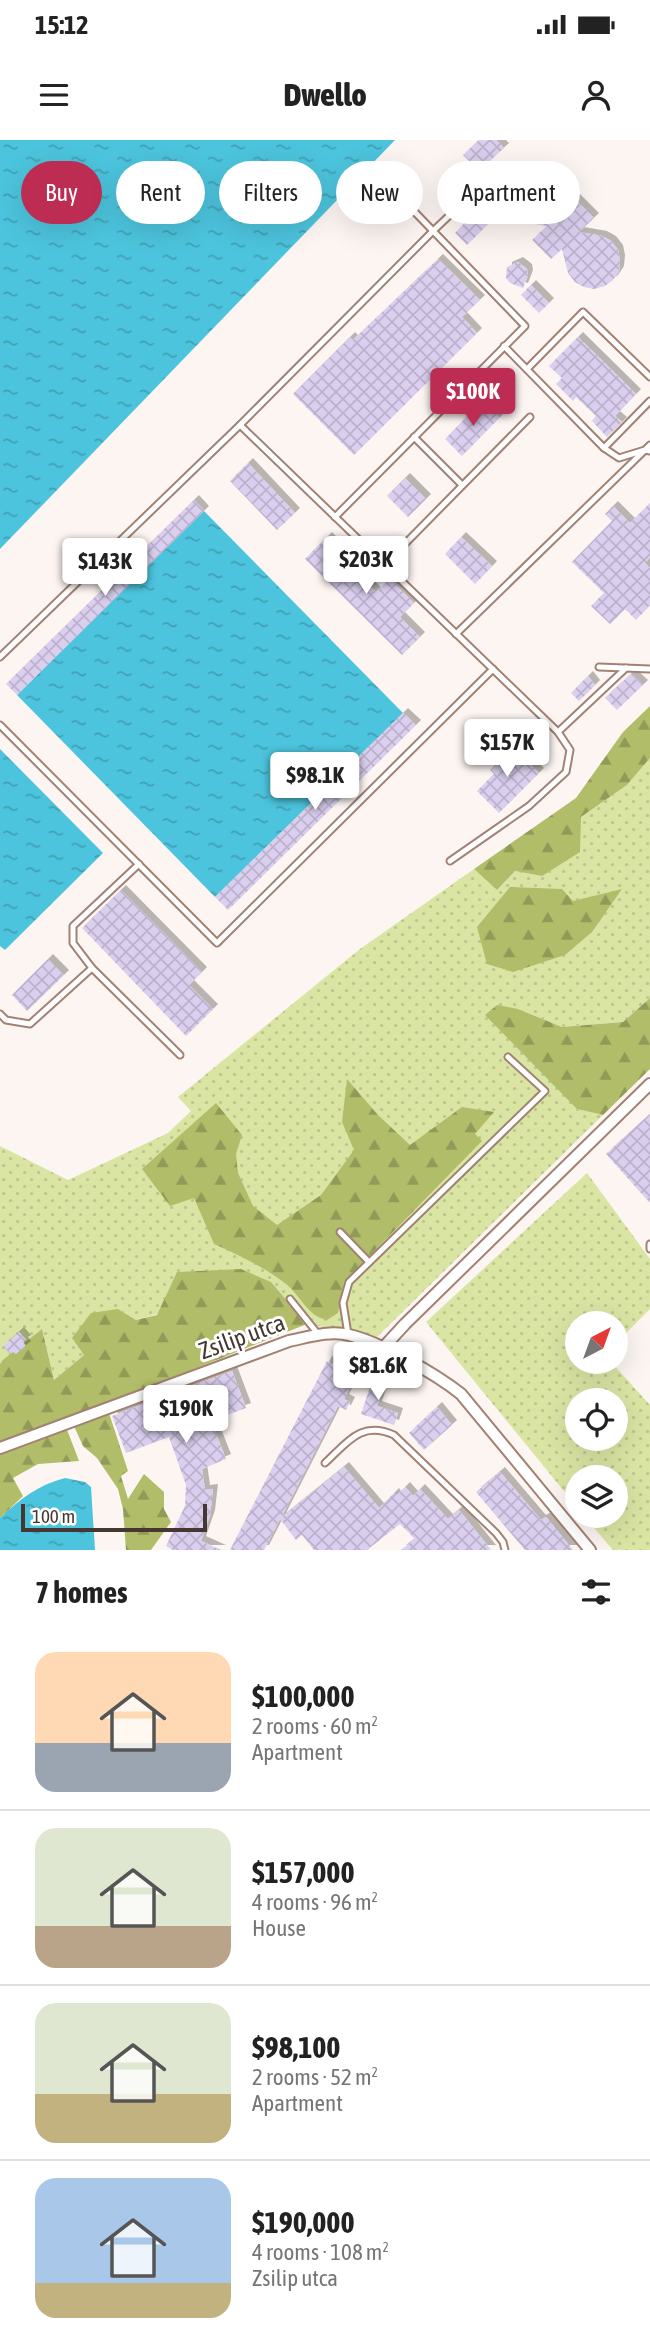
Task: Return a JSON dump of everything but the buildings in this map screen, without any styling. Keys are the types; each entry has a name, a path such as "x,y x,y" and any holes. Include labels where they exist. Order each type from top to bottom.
{"street":[{"path":"382,1349 650,1084"},
{"name":"Zsilip utca","path":"0,1448 289,1341 318,1334 348,1335 440,1378 461,1394 590,1550"}],"lane":[{"path":"335,517 525,326 423,221"},
{"path":"0,657 240,425 440,224"},
{"path":"527,369 583,312 650,377"},
{"path":"504,346 604,448 618,458 648,449"},
{"path":"604,448 650,401"},
{"path":"384,565 530,417"},
{"path":"240,425 558,732 570,750 566,772 529,806 450,861"},
{"path":"414,437 463,485"},
{"path":"456,634 648,449"},
{"path":"599,667 650,669"},
{"path":"558,732 626,668"},
{"path":"0,724 217,943 493,669"},
{"path":"139,864 73,926 73,943 92,968 180,1055"},
{"path":"0,1014 6,1020 30,1024 92,968"},
{"path":"348,1335 343,1303 349,1282 545,1091 508,1057"},
{"path":"340,1232 369,1262"},
{"path":"650,1244 650,1250"},
{"path":"290,1299 318,1334"},
{"path":"325,1463 356,1435 365,1431 383,1430 394,1435 496,1533 505,1550"}],"green space":[{"path":"650,706 650,758 627,785 581,817 580,852 542,876 515,871 497,890 474,869 576,798 623,732"},
{"path":"650,758 650,998 623,1022 562,1027 518,1009 577,1109 603,1115 377,1337 307,1324 271,1282 136,1320 118,1309 84,1355 54,1380 42,1329 0,1364 0,1146 68,1180 168,1133 191,1111 178,1097 360,949 474,869 497,890 515,871 542,876 581,817 627,785"},
{"path":"510,887 562,889 573,901 622,889 592,932 565,955 513,972 487,964 477,927"},
{"path":"650,998 650,1069 603,1115 577,1109 485,1015 497,1005 518,1009 562,1027 623,1022"},
{"path":"347,1079 378,1115 410,1145 462,1107 494,1112 475,1134 482,1141 344,1282 338,1313 327,1320 314,1314 278,1278 214,1244 194,1198 170,1206 142,1169 216,1103 242,1135 236,1154 238,1173 253,1206 277,1225 321,1195 354,1150 342,1122"},
{"path":"587,1173 650,1259 650,1309 628,1331 628,1311 565,1311 565,1374 622,1374 650,1405 650,1550 613,1550 594,1528 628,1528 628,1465 565,1465 565,1492 426,1322"},
{"path":"241,1269 271,1282 307,1324 106,1404 128,1471 121,1476 128,1499 144,1474 164,1492 164,1509 171,1522 151,1550 126,1550 123,1509 118,1489 97,1458 83,1446 73,1424 66,1427 79,1461 38,1464 13,1478 23,1496 0,1518 0,1364 4,1359 42,1329 54,1380 84,1355 72,1338 91,1313 118,1309 136,1320 157,1315 177,1272"}],"water":[{"path":"0,140 395,140 375,161 336,161 336,201 322,216 322,161 219,161 219,224 314,224 0,549"},
{"path":"204,511 403,713 215,897 17,695"},
{"path":"0,749 103,853 5,950 0,946"},
{"path":"65,1478 85,1482 91,1487 95,1550 0,1550 0,1518 30,1494"}]}
